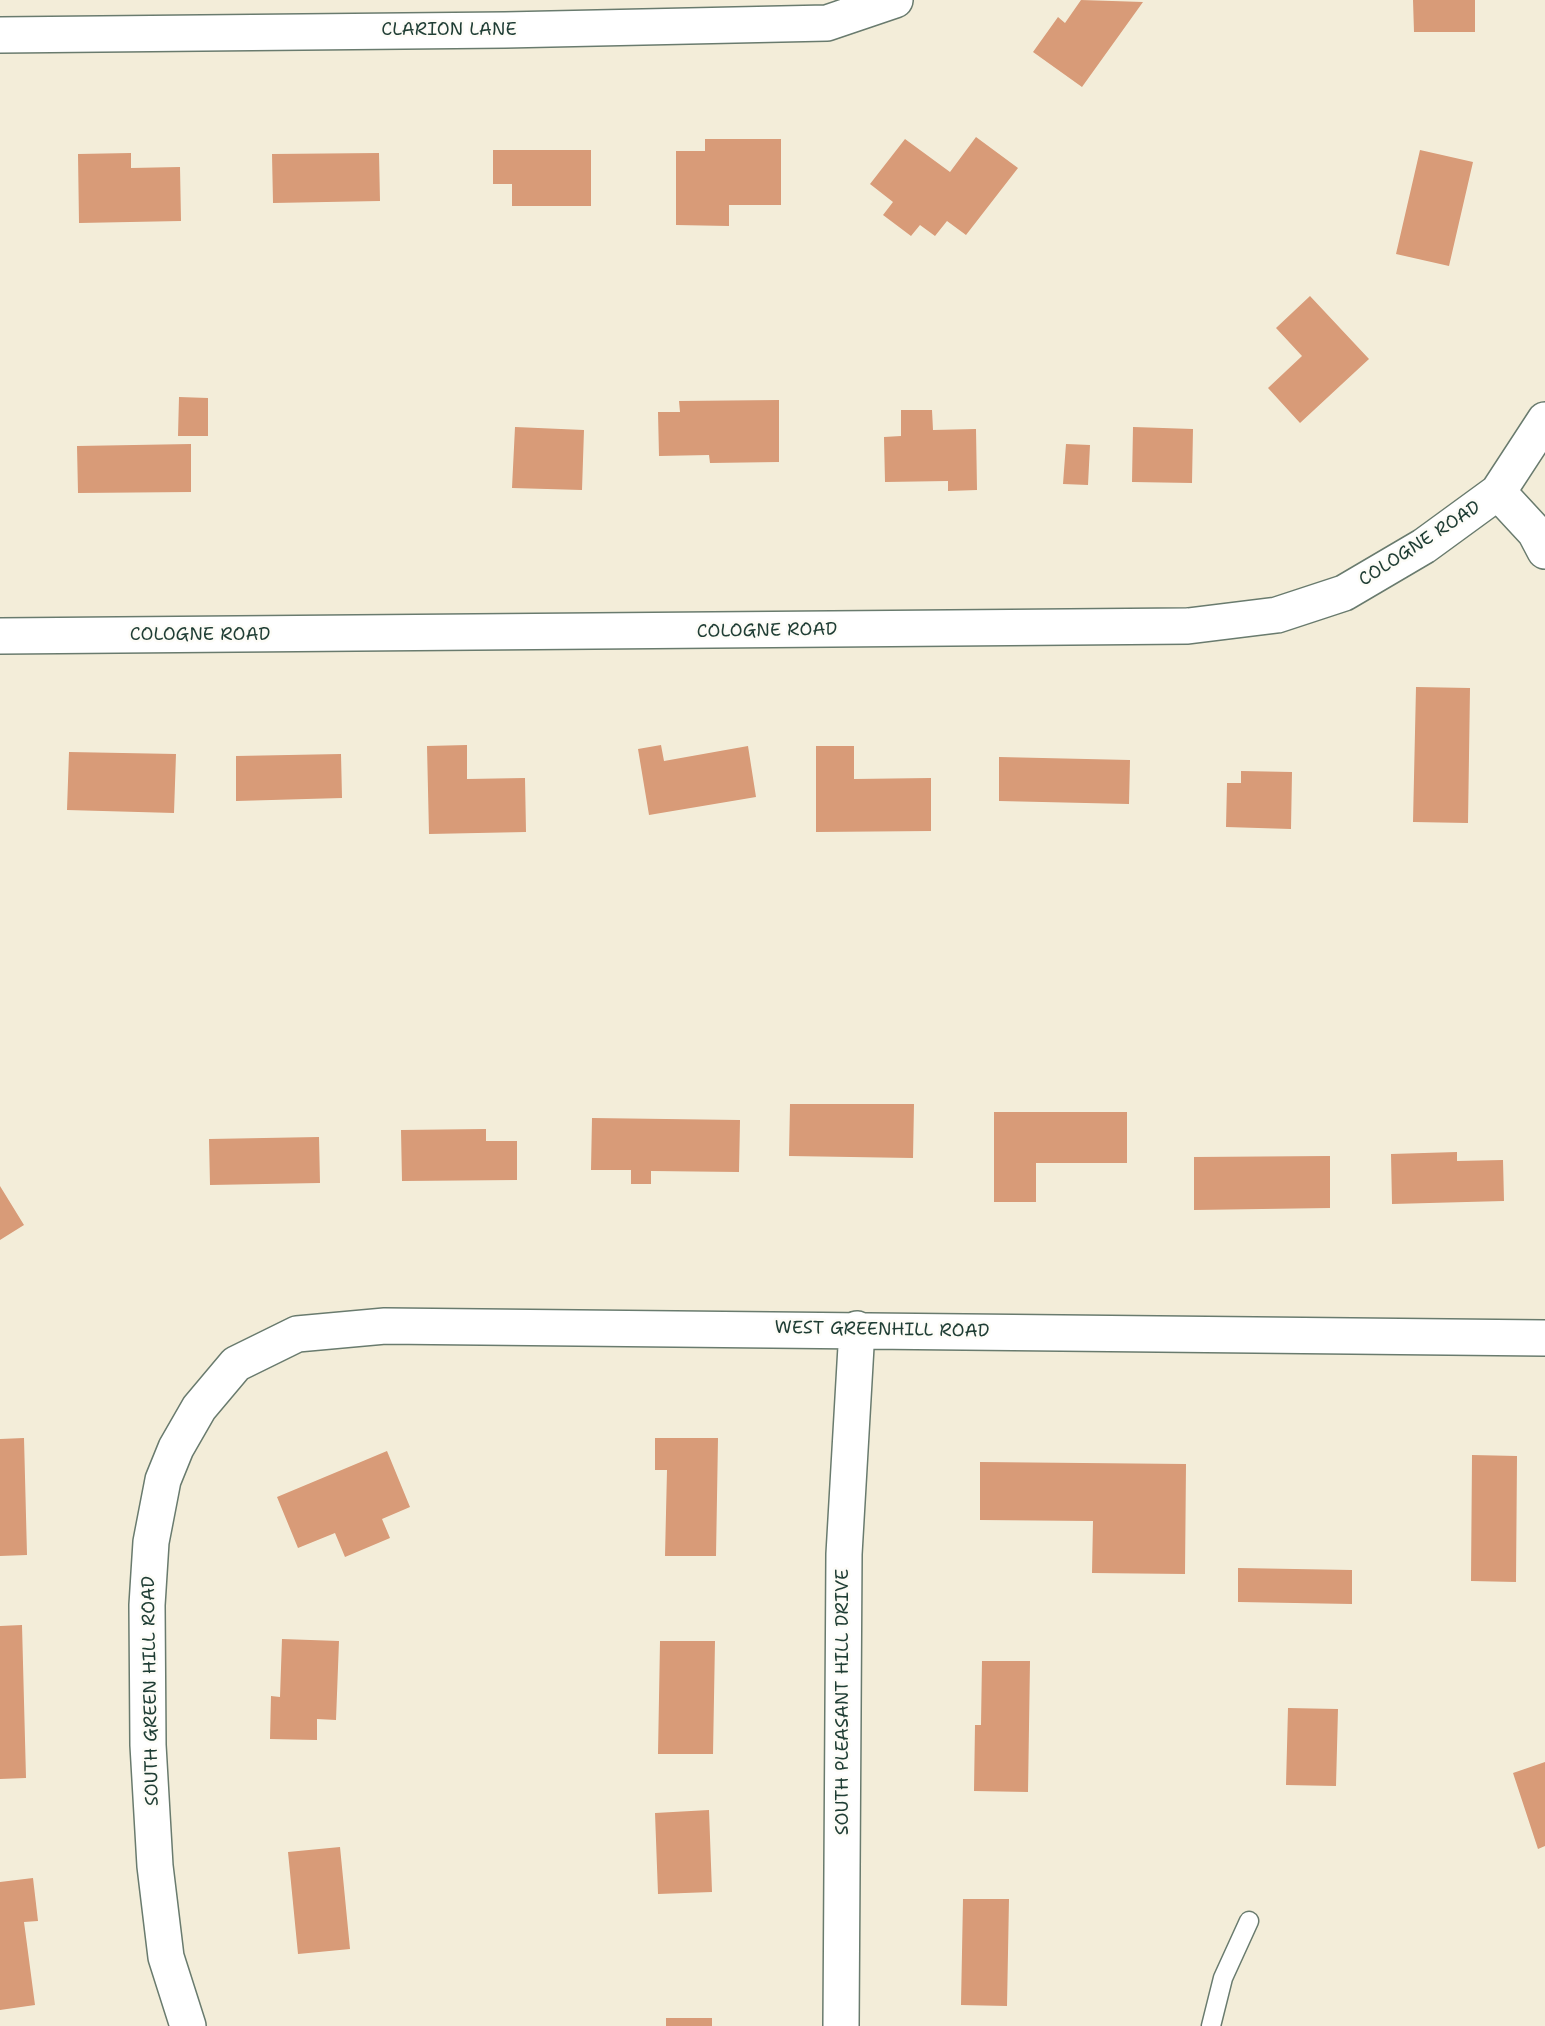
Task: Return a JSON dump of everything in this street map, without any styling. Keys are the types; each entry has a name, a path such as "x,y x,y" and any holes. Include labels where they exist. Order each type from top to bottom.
{"street":[{"name":"CLARION LANE","path":"0,35 505,30 827,23 895,0"},
{"path":"1545,420 1498,492 1535,532 1545,551"},
{"name":"COLOGNE ROAD","path":"0,636 1188,626 1277,615 1344,593 1424,546 1498,492"},
{"name":"WEST GREENHILL ROAD","path":"229,1372 236,1364 297,1334 385,1326 1545,1338"},
{"name":"SOUTH PLEASANT HILL DRIVE","path":"841,2026 844,1554 857,1329"},
{"name":"SOUTH GREEN HILL ROAD","path":"188,2026 166,1957 155,1866 148,1745 146,1605 151,1542 163,1480 176,1448 199,1408 229,1372"}],"lane":[{"path":"1211,2026 1223,1979 1249,1921"}],"building":[{"path":"1081,0 1143,2 1082,87 1033,52 1058,17 1065,23"},
{"path":"1413,0 1475,0 1475,32 1414,32"},
{"path":"976,137 1018,168 966,235 947,221 935,236 920,225 911,236 883,215 893,202 870,184 905,139 950,172"},
{"path":"705,139 781,139 781,205 729,205 729,226 676,225 676,151 705,151"},
{"path":"493,150 591,150 591,206 512,206 512,184 493,184"},
{"path":"1420,150 1473,162 1449,266 1396,254"},
{"path":"131,153 131,168 180,167 181,221 79,223 78,154"},
{"path":"379,153 380,201 273,203 272,154"},
{"path":"1310,296 1369,359 1300,423 1268,388 1302,356 1276,328"},
{"path":"179,397 208,398 208,436 178,436"},
{"path":"779,400 779,462 710,463 709,455 659,456 658,412 680,412 679,401"},
{"path":"901,410 932,410 933,430 976,429 977,490 948,491 948,481 885,482 884,437 901,436"},
{"path":"515,427 584,430 582,490 512,488"},
{"path":"1133,427 1193,429 1192,483 1132,482"},
{"path":"191,444 191,492 78,493 77,446"},
{"path":"1066,444 1090,445 1088,485 1063,484"},
{"path":"1416,687 1470,688 1468,823 1413,822"},
{"path":"467,745 467,779 525,778 526,832 429,834 427,746"},
{"path":"661,745 664,761 748,746 756,797 649,815 638,749"},
{"path":"816,746 854,746 854,779 931,778 931,831 816,832"},
{"path":"69,752 176,754 174,813 67,810"},
{"path":"341,754 342,798 236,801 236,756"},
{"path":"999,757 1130,760 1129,804 999,801"},
{"path":"1241,771 1292,772 1291,829 1226,827 1227,783 1241,783"},
{"path":"790,1104 914,1104 913,1158 789,1156"},
{"path":"994,1112 1127,1112 1127,1163 1036,1163 1036,1202 994,1202"},
{"path":"592,1118 740,1120 739,1172 651,1171 651,1184 631,1184 631,1170 591,1170"},
{"path":"486,1129 486,1141 517,1141 517,1180 402,1181 401,1130"},
{"path":"319,1137 320,1183 210,1185 209,1139"},
{"path":"1457,1152 1457,1161 1503,1160 1504,1201 1392,1204 1391,1154"},
{"path":"1330,1156 1330,1208 1194,1210 1194,1157"},
{"path":"0,1186 24,1225 0,1240"},
{"path":"24,1438 27,1555 0,1556 0,1439"},
{"path":"655,1438 718,1438 716,1556 665,1556 667,1470 655,1470"},
{"path":"387,1451 410,1507 382,1519 390,1538 345,1557 335,1533 298,1548 277,1497"},
{"path":"1472,1455 1517,1456 1516,1582 1471,1581"},
{"path":"980,1462 1186,1464 1185,1574 1092,1573 1093,1521 980,1520"},
{"path":"1238,1568 1352,1570 1352,1604 1238,1602"},
{"path":"22,1625 26,1778 0,1779 0,1626"},
{"path":"282,1639 339,1641 336,1720 317,1719 317,1740 270,1739 271,1696 280,1697"},
{"path":"660,1641 715,1641 713,1754 658,1754"},
{"path":"982,1661 1030,1661 1028,1792 974,1791 975,1725 981,1725"},
{"path":"1288,1708 1338,1709 1336,1786 1286,1785"},
{"path":"1545,1762 1545,1846 1538,1849 1513,1773"},
{"path":"709,1810 712,1892 658,1894 655,1813"},
{"path":"340,1847 350,1949 298,1954 288,1852"},
{"path":"33,1878 38,1921 24,1922 35,2005 0,2010 0,1882"},
{"path":"963,1899 1009,1899 1007,2006 961,2005"},
{"path":"666,2018 712,2018 712,2026 666,2026"}]}
